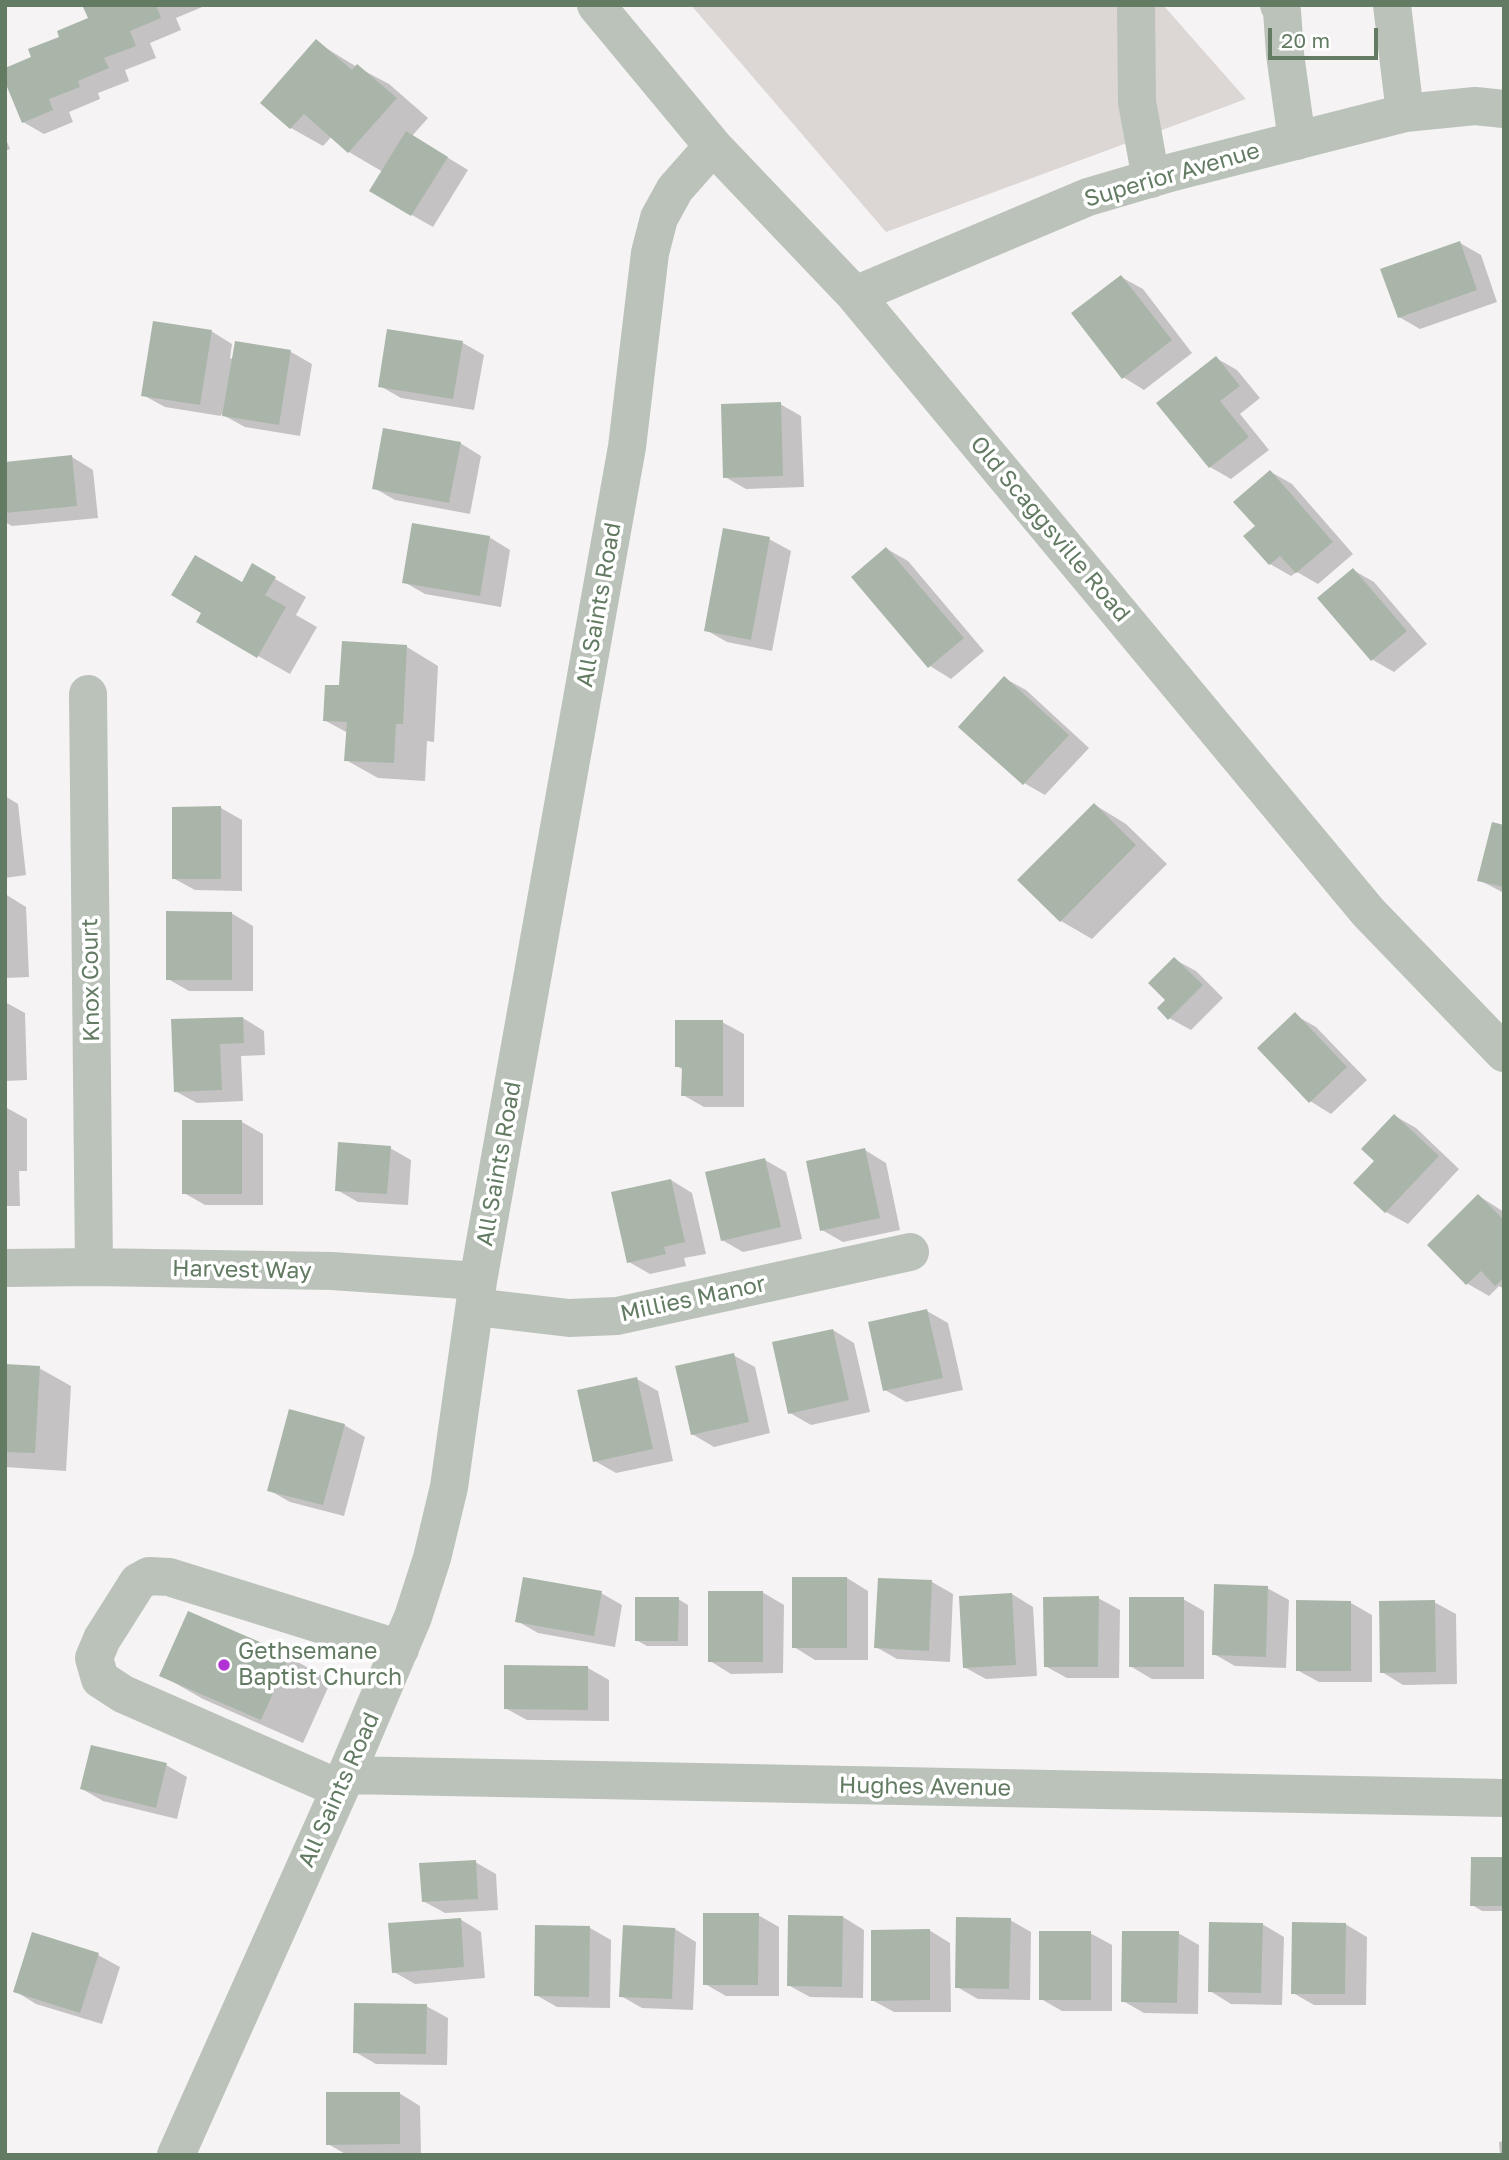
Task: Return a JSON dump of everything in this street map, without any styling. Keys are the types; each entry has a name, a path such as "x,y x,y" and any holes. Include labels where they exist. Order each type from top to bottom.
{"street":[{"name":"Old Scaggsville Road","path":"596,5 713,146 855,295 1368,912 1504,1053"},
{"path":"1136,5 1137,102 1151,179"},
{"path":"1279,5 1282,11 1297,141"},
{"path":"1392,5 1405,113"},
{"name":"Superior Avenue","path":"855,295 1088,198 1151,179 1405,113 1475,106 1504,109"},
{"name":"All Saints Road","path":"176,2155 343,1782 413,1617 432,1558 449,1487 476,1294 627,447 650,253 659,218 675,188 713,146"},
{"name":"Knox Court","path":"88,694 94,1267"},
{"name":"Millies Manor","path":"476,1294 569,1318 617,1316 910,1252"},
{"name":"Harvest Way","path":"5,1268 331,1271 476,1294"},
{"path":"343,1782 123,1694 100,1679 94,1658 102,1639 138,1582 149,1576 169,1577 400,1649"},
{"name":"Hughes Avenue","path":"343,1782 1504,1798"}],"shaded area":[{"path":"691,5 1163,5 1246,99 886,232"}],"building":[{"path":"156,5 161,18 130,31 136,46 104,58 109,68 78,81 80,87 49,99 53,110 22,123 5,82 5,68 31,57 28,49 59,37 57,31 88,18 83,7"},
{"path":"316,39 352,70 357,64 397,98 348,153 304,114 290,129 260,103"},
{"path":"406,131 448,157 411,216 369,191"},
{"path":"1460,241 1477,290 1398,318 1380,269"},
{"path":"1121,275 1172,340 1122,379 1071,313"},
{"path":"153,321 212,330 200,405 141,396"},
{"path":"387,329 463,341 453,399 378,387"},
{"path":"235,341 291,350 279,425 222,416"},
{"path":"1216,356 1240,386 1220,401 1249,437 1209,468 1156,403"},
{"path":"781,402 783,476 723,478 721,404"},
{"path":"383,428 461,442 449,503 372,489"},
{"path":"72,455 77,506 5,513 5,462"},
{"path":"1270,470 1333,542 1296,573 1280,556 1269,565 1243,536 1255,526 1233,502"},
{"path":"412,523 490,536 480,596 402,583"},
{"path":"723,528 770,537 751,640 704,631"},
{"path":"886,547 964,638 928,668 851,577"},
{"path":"195,555 242,582 252,563 276,577 265,595 286,607 257,658 196,622 201,613 171,595"},
{"path":"1353,568 1407,631 1371,661 1317,598"},
{"path":"342,641 407,645 403,724 396,724 394,763 344,761 347,722 323,721 325,685 339,685"},
{"path":"1004,676 1069,735 1023,785 958,727"},
{"path":"1094,803 1136,845 1060,922 1017,880"},
{"path":"221,806 221,879 172,879 172,807"},
{"path":"1492,822 1504,825 1504,887 1477,881"},
{"path":"166,911 232,912 232,980 166,980"},
{"path":"1174,957 1203,985 1168,1020 1157,1008 1165,1000 1148,983"},
{"path":"1295,1012 1347,1067 1309,1103 1257,1048"},
{"path":"243,1017 244,1043 220,1044 222,1090 174,1092 171,1019"},
{"path":"675,1020 723,1020 723,1096 681,1096 682,1067 675,1067"},
{"path":"1394,1114 1439,1156 1385,1213 1353,1183 1374,1161 1361,1149"},
{"path":"182,1120 242,1120 242,1194 182,1194"},
{"path":"338,1142 391,1146 387,1194 335,1191"},
{"path":"865,1148 880,1218 820,1231 806,1161"},
{"path":"765,1158 781,1227 721,1241 705,1172"},
{"path":"671,1179 685,1242 664,1247 666,1254 627,1263 611,1192"},
{"path":"1478,1194 1504,1220 1504,1278 1495,1286 1481,1271 1466,1285 1427,1245"},
{"path":"927,1309 943,1378 883,1391 868,1322"},
{"path":"833,1329 849,1400 788,1414 772,1342"},
{"path":"734,1353 749,1422 691,1435 675,1366"},
{"path":"5,1364 40,1366 35,1453 5,1452"},
{"path":"637,1377 653,1449 593,1462 577,1390"},
{"path":"289,1409 345,1424 323,1505 267,1491"},
{"path":"523,1577 602,1591 594,1636 515,1622"},
{"path":"792,1577 847,1577 847,1648 792,1648"},
{"path":"878,1578 932,1580 929,1651 874,1648"},
{"path":"1214,1584 1268,1586 1266,1657 1212,1655"},
{"path":"708,1591 763,1591 763,1662 708,1662"},
{"path":"1012,1593 1016,1665 963,1668 959,1596"},
{"path":"1099,1596 1098,1667 1044,1667 1043,1597"},
{"path":"635,1597 679,1597 678,1641 635,1641"},
{"path":"1129,1597 1184,1597 1184,1667 1129,1667"},
{"path":"1296,1600 1351,1601 1351,1671 1296,1671"},
{"path":"1435,1600 1436,1672 1380,1673 1379,1601"},
{"name":"Gethsemane Baptist Church","path":"188,1611 290,1655 261,1720 159,1676"},
{"path":"504,1665 588,1666 588,1710 504,1709"},
{"path":"91,1745 167,1763 156,1808 80,1789"},
{"path":"1471,1857 1504,1857 1504,1906 1470,1906"},
{"path":"476,1860 478,1899 422,1902 419,1863"},
{"path":"703,1913 759,1913 758,1985 703,1985"},
{"path":"788,1915 843,1916 842,1987 787,1986"},
{"path":"956,1917 1011,1918 1009,1989 955,1988"},
{"path":"461,1918 464,1967 392,1973 388,1923"},
{"path":"1209,1922 1263,1923 1261,1993 1208,1992"},
{"path":"1292,1922 1346,1923 1345,1994 1291,1994"},
{"path":"535,1925 590,1926 589,1997 534,1996"},
{"path":"623,1925 675,1928 672,1999 619,1997"},
{"path":"930,1929 930,2000 871,2001 871,1930"},
{"path":"1039,1931 1091,1931 1091,2000 1039,2000"},
{"path":"1122,1931 1179,1931 1177,2003 1121,2002"},
{"path":"32,1932 99,1953 80,2013 13,1992"},
{"path":"354,2003 427,2004 426,2054 353,2053"},
{"path":"326,2092 400,2092 400,2144 326,2145"}],"place":[{"name":"Gethsemane Baptist Church","path":"224,1665"}]}
